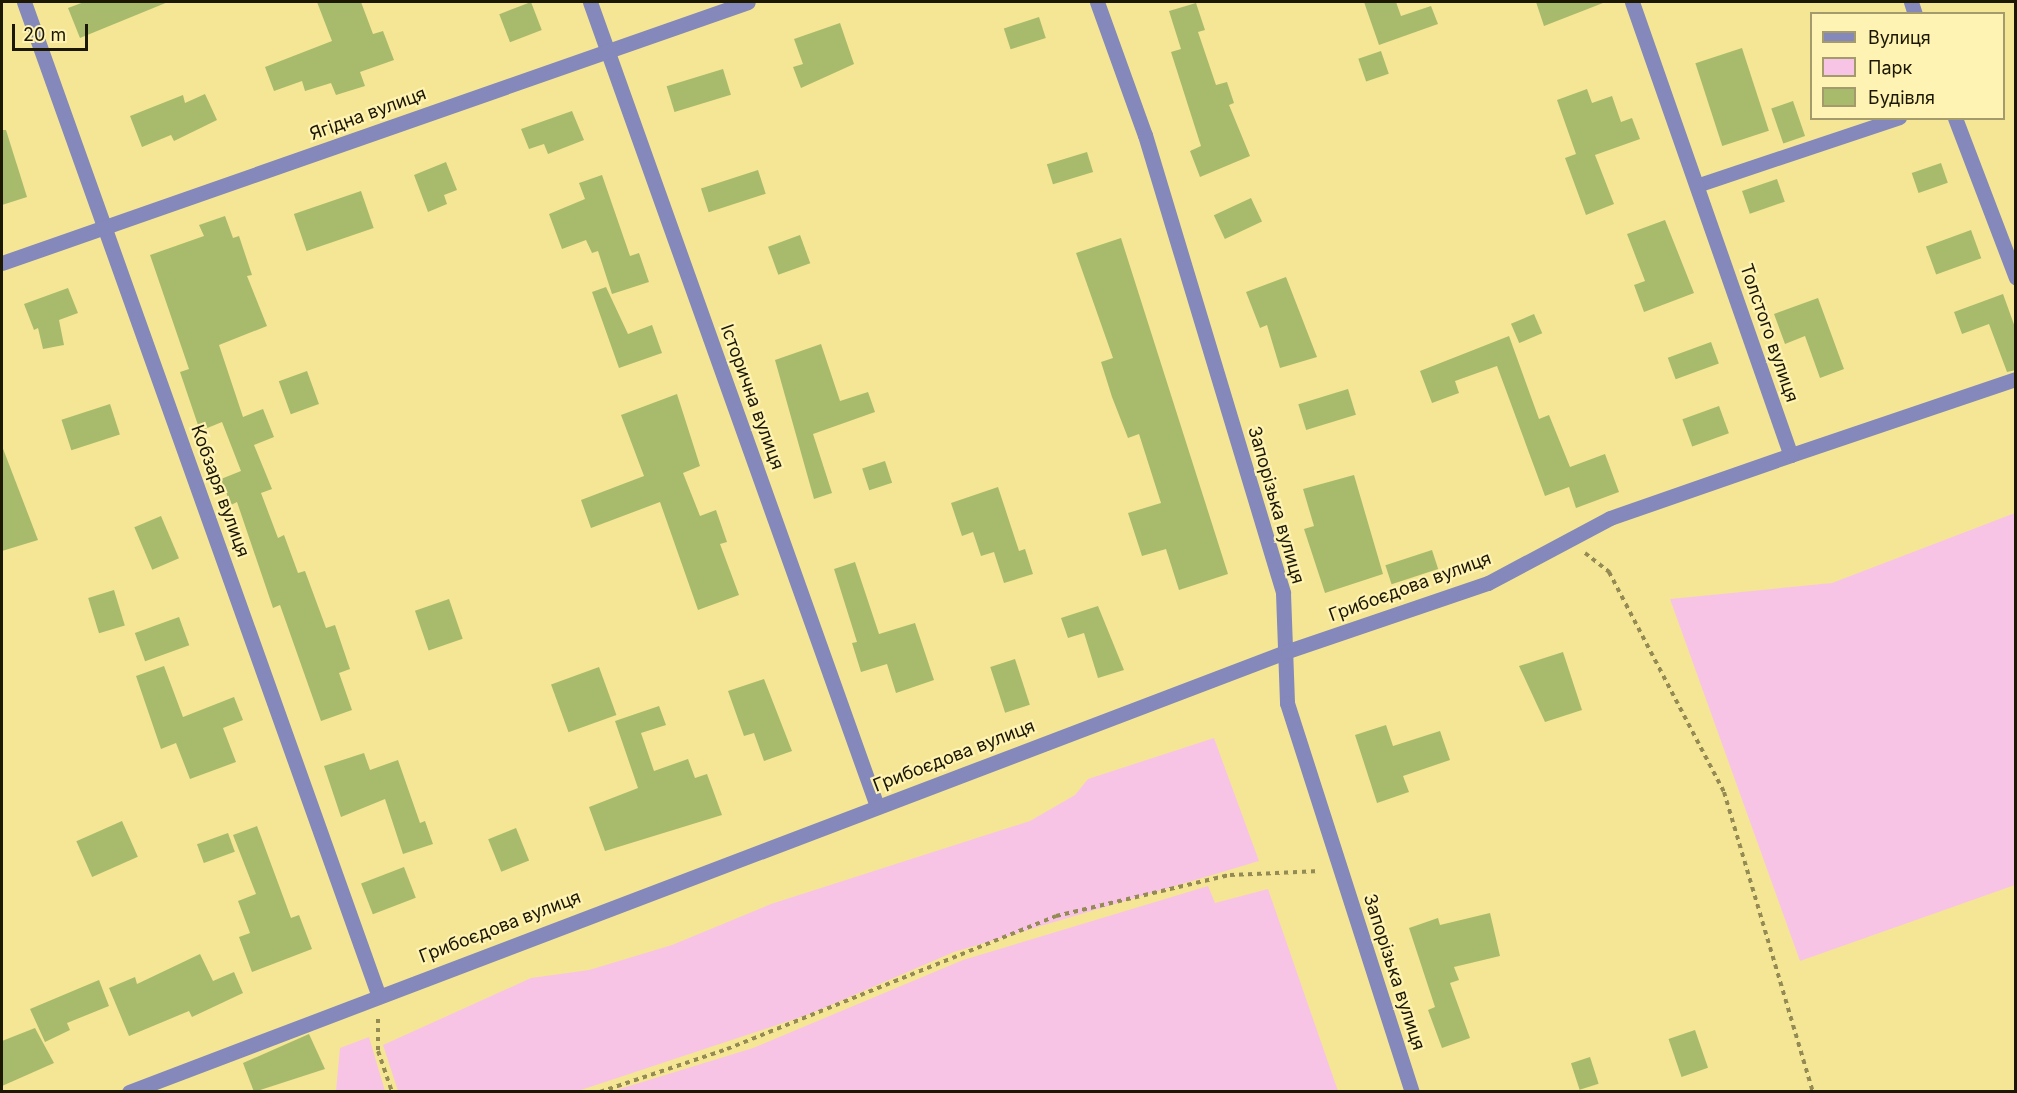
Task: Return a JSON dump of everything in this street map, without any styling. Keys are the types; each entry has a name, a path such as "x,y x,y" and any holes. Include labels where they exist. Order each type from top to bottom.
{"street":[{"name":"Кобзаря вулиця","path":"24,2 378,994"},
{"name":"Історична вулиця","path":"590,2 877,806"},
{"name":"Ягідна вулиця","path":"2,263 106,229 606,48 748,2"},
{"name":"Запорізька вулиця","path":"1097,2 1145,135 1283,593 1287,651 1283,675 1287,703 1412,1092"},
{"name":"Толстого вулиця","path":"1632,2 1791,455"},
{"path":"1956,120 2016,278"},
{"path":"1791,455 2016,380"},
{"name":"Грибоєдова вулиця","path":"129,1092 378,994 1287,651 1488,583 1610,518 1791,455"}],"lane":[{"path":"1696,186 1894,120"}],"path":[{"path":"1568,540 1610,572 1724,792 1813,1092"},
{"path":"600,1092 727,1049 1056,916 1230,875 1341,870"},
{"path":"378,994 378,1051 392,1092"}],"green space":[{"path":"2015,513 2015,885 1800,961 1670,599 1832,583"},
{"path":"1214,738 1259,861 954,952 810,1014 578,1091 398,1091 383,1045 531,978 589,970 672,945 771,904 1030,821 1075,795 1088,779"},
{"path":"1208,886 1215,903 1268,889 1338,1091 613,1091 753,1048 963,960"},
{"path":"369,1037 385,1091 336,1091 340,1048"}],"building":[{"path":"84,2 168,2 80,38 68,8"},
{"path":"317,2 361,2 373,34 383,31 394,60 360,72 365,86 336,95 331,83 305,91 302,81 274,91 265,67 332,41"},
{"path":"531,2 542,30 510,42 499,14"},
{"path":"1364,2 1396,2 1401,16 1431,6 1438,24 1379,45"},
{"path":"1536,2 1603,2 1603,3 1544,26"},
{"path":"1196,3 1205,30 1198,32 1216,85 1227,82 1234,103 1229,105 1250,156 1200,177 1190,151 1201,146 1171,52 1181,49 1169,11"},
{"path":"1039,17 1046,38 1011,49 1004,28"},
{"path":"840,23 854,64 801,88 793,67 803,64 794,39"},
{"path":"1742,48 1769,131 1722,146 1695,63"},
{"path":"1381,51 1389,74 1366,82 1358,59"},
{"path":"723,69 731,95 674,112 667,86"},
{"path":"1587,89 1592,103 1612,96 1621,122 1632,118 1640,139 1595,155 1614,204 1586,215 1565,158 1576,154 1557,100"},
{"path":"205,94 217,120 174,141 171,135 142,147 130,116 183,95 185,103"},
{"path":"1793,101 1805,136 1783,143 1771,108"},
{"path":"572,111 584,140 548,154 544,144 529,149 521,129"},
{"path":"2,130 6,130 27,197 2,205"},
{"path":"1087,152 1093,172 1053,184 1047,164"},
{"path":"446,162 457,190 444,195 447,204 428,212 414,175"},
{"path":"1941,163 1948,183 1919,193 1912,173"},
{"path":"758,170 766,194 709,212 701,189"},
{"path":"602,175 630,256 639,253 649,282 612,294 598,251 592,253 586,240 562,249 549,214 585,199 579,183"},
{"path":"1777,179 1785,202 1750,214 1742,191"},
{"path":"361,191 374,228 307,251 294,214"},
{"path":"1251,198 1262,222 1225,239 1214,215"},
{"path":"225,216 233,238 239,236 252,275 247,276 267,326 219,345 243,417 263,409 274,437 254,445 272,489 261,493 278,538 284,535 298,573 305,571 326,628 335,625 350,669 339,673 352,710 321,721 280,605 273,608 237,502 231,505 221,479 241,471 222,422 200,431 180,372 189,369 150,255 204,236 199,225"},
{"path":"1665,220 1694,293 1644,312 1634,285 1645,281 1627,234"},
{"path":"1971,230 1981,258 1936,275 1926,246"},
{"path":"800,235 810,263 778,275 768,247"},
{"path":"1121,238 1228,574 1179,590 1166,549 1142,556 1128,513 1161,503 1139,434 1128,438 1112,397 1101,362 1113,358 1076,253"},
{"path":"1286,277 1317,357 1280,368 1267,325 1260,328 1246,292"},
{"path":"606,287 628,334 652,325 662,353 619,368 592,292"},
{"path":"68,288 78,313 59,320 64,345 43,349 38,328 34,330 24,304"},
{"path":"2003,294 2016,330 2016,370 2007,372 1989,324 1962,334 1954,312"},
{"path":"1818,298 1844,369 1820,378 1805,336 1785,344 1774,314"},
{"path":"1534,314 1542,333 1519,343 1511,324"},
{"path":"1509,336 1539,419 1549,415 1570,467 1605,454 1619,492 1576,508 1569,487 1545,496 1497,366 1455,381 1459,393 1432,403 1420,371"},
{"path":"1711,342 1719,364 1676,379 1668,358"},
{"path":"821,344 840,401 868,392 875,412 813,434 832,493 814,499 775,360"},
{"path":"307,371 319,404 291,414 279,381"},
{"path":"1348,389 1356,415 1306,430 1298,404"},
{"path":"677,394 700,466 683,473 700,516 716,510 727,542 720,544 739,595 698,610 660,502 591,528 581,500 644,476 621,415"},
{"path":"110,404 120,434 71,450 61,420"},
{"path":"1719,406 1729,433 1692,447 1682,419"},
{"path":"2,446 38,540 2,551"},
{"path":"885,461 892,483 869,490 862,468"},
{"path":"1354,475 1383,574 1325,593 1304,529 1314,526 1303,489"},
{"path":"998,487 1019,551 1025,549 1033,574 1004,583 994,552 981,556 973,532 962,536 951,503"},
{"path":"161,516 179,558 152,570 134,527"},
{"path":"1432,550 1438,569 1392,584 1385,565"},
{"path":"855,562 879,634 915,623 934,680 896,693 887,664 861,672 852,643 857,642 834,569"},
{"path":"114,590 125,625 99,633 88,598"},
{"path":"449,599 463,639 429,650 415,611"},
{"path":"1098,606 1124,670 1098,678 1084,633 1068,638 1061,618"},
{"path":"179,617 189,645 145,661 135,633"},
{"path":"1563,652 1582,710 1545,722 1519,666"},
{"path":"1015,659 1030,705 1005,713 990,667"},
{"path":"164,666 183,717 234,697 243,720 223,728 236,762 190,779 176,743 161,749 136,676"},
{"path":"599,667 616,715 569,732 551,684"},
{"path":"764,679 792,751 764,761 754,733 744,736 728,691"},
{"path":"659,706 666,725 641,733 654,771 688,759 695,778 707,774 722,815 605,851 589,807 638,788 615,721"},
{"path":"1386,725 1393,746 1440,731 1450,760 1403,776 1409,792 1377,803 1355,735"},
{"path":"364,753 370,770 398,760 420,823 425,821 433,844 403,854 385,799 341,817 324,766"},
{"path":"122,821 138,857 92,877 76,841"},
{"path":"257,826 291,918 299,915 312,949 252,972 239,937 250,933 238,901 256,894 233,835"},
{"path":"516,828 529,860 501,872 488,839"},
{"path":"228,833 235,852 204,863 197,844"},
{"path":"404,867 416,898 373,914 361,883"},
{"path":"1490,913 1500,956 1454,967 1459,980 1450,983 1470,1038 1442,1048 1428,1010 1435,1007 1409,928 1438,918 1440,925"},
{"path":"200,954 213,981 234,972 243,993 192,1017 189,1011 129,1036 109,988 135,977 137,984"},
{"path":"99,980 109,1006 67,1023 70,1030 45,1042 30,1009"},
{"path":"35,1028 54,1063 2,1086 2,1041"},
{"path":"1695,1030 1708,1068 1682,1077 1669,1039"},
{"path":"309,1034 325,1069 254,1092 243,1063"},
{"path":"1590,1057 1599,1084 1580,1090 1571,1063"}]}
